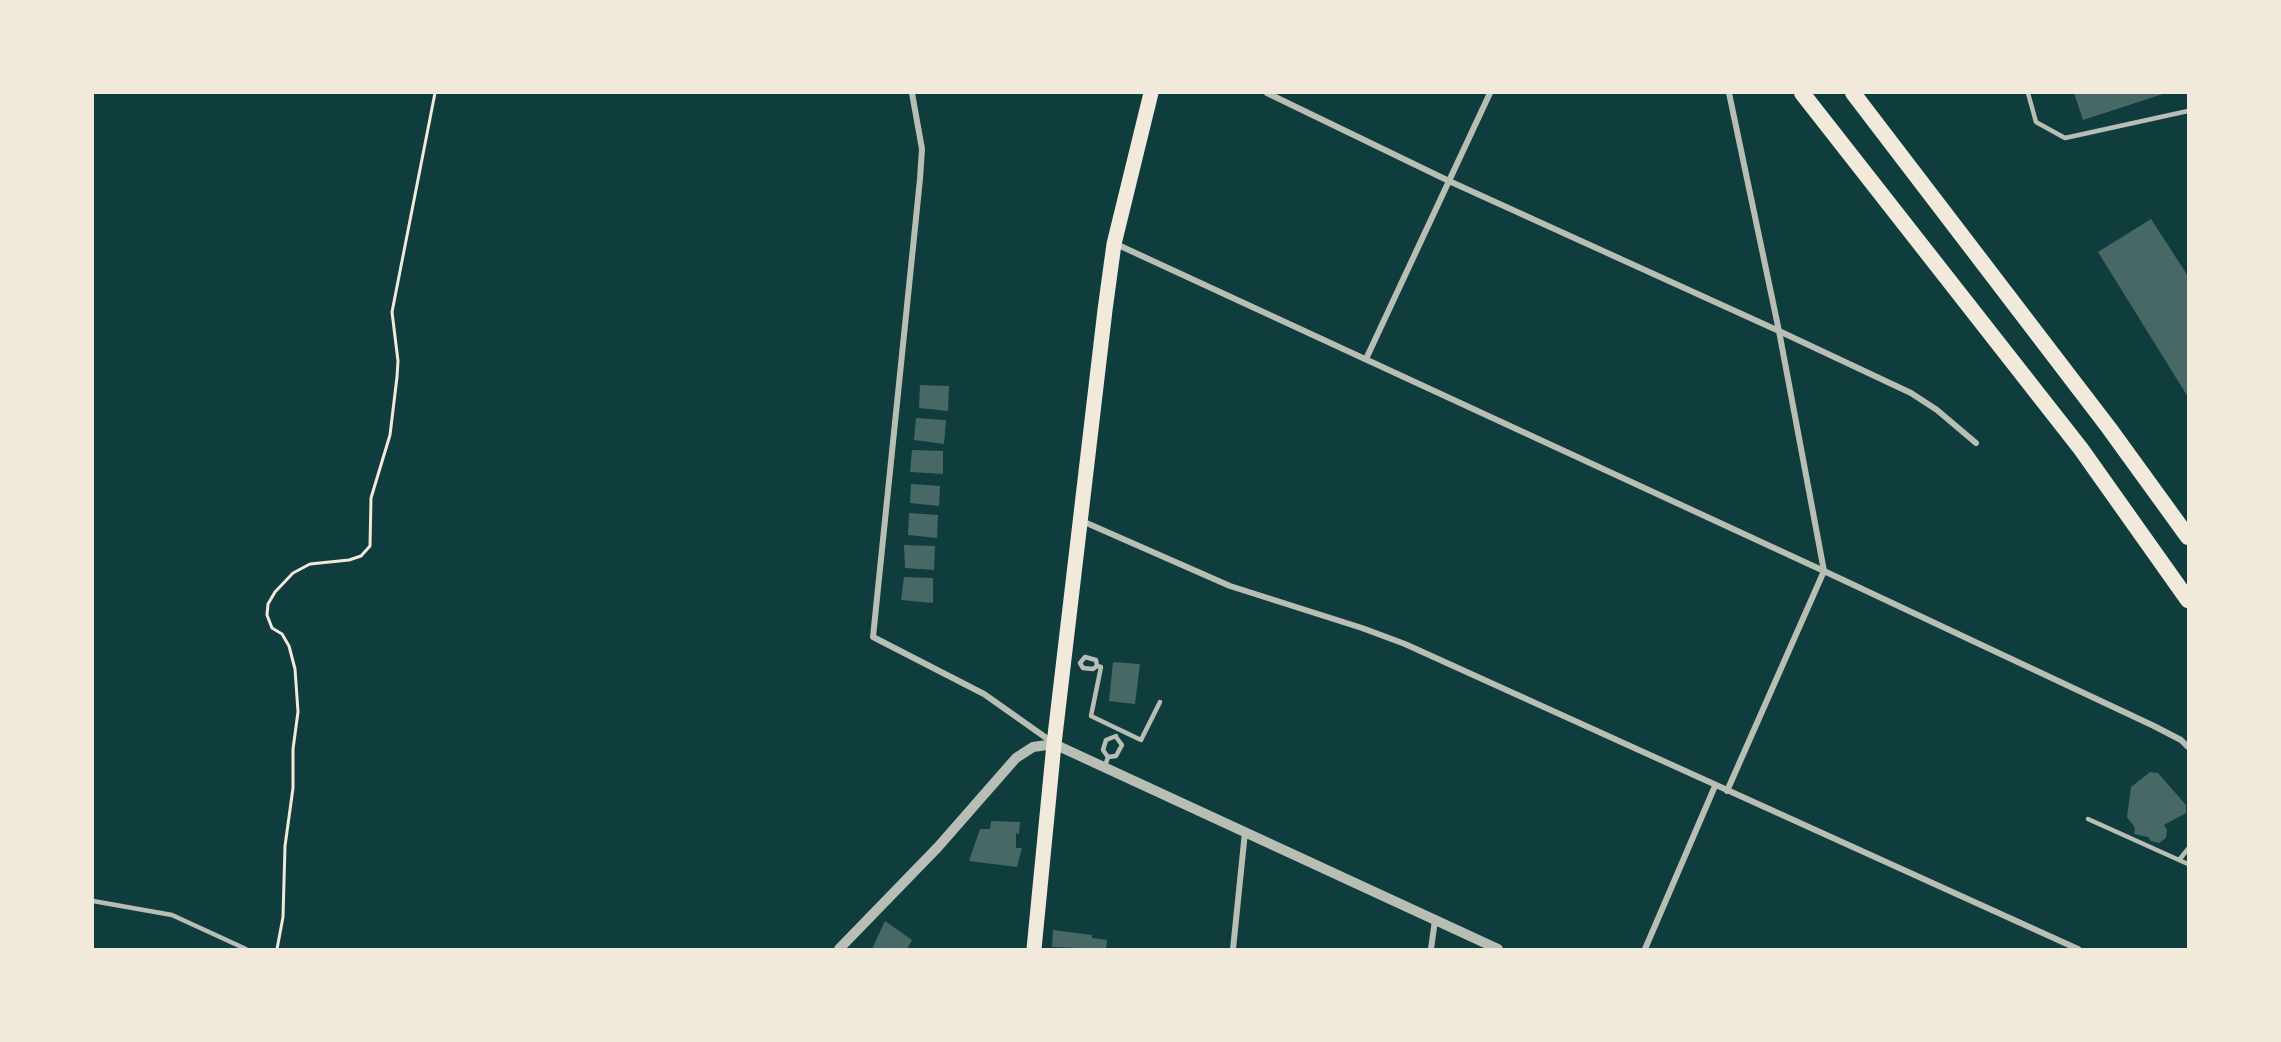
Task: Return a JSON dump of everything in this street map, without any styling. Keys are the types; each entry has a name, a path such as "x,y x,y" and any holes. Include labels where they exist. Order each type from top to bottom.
{"highway":[{"path":"1802,93 2081,449 2188,600"},
{"path":"1853,93 2115,436 2188,537"}],"main road":[{"path":"1034,949 1054,744 1072,661 1082,521 1104,310 1114,244 1151,93"}],"street":[{"path":"912,93 922,149 920,179 873,637 984,694 1054,744 1106,762 1245,832 1498,949"},
{"path":"1267,93 1449,181 1779,330 1911,393 1937,410 1976,443"},
{"path":"1366,359 1490,93"},
{"path":"1727,791 1824,571 1779,330 1729,93"},
{"path":"1114,244 1824,571 2154,726 2181,740 2188,747"},
{"path":"1082,521 1230,586 1405,644 2078,949"},
{"path":"839,949 938,847 1016,758 1034,747 1054,744"},
{"path":"1645,949 1715,786"},
{"path":"1233,949 1245,832"},
{"path":"1431,949 1435,920"}],"lane":[{"path":"2028,93 2036,122 2064,138 2188,111"},
{"path":"1072,661 1085,657 1096,660 1097,666 1101,667 1091,716 1119,730 1141,740 1160,702"},
{"path":"1116,737 1119,730"},
{"path":"1116,737 1122,745 1116,756 1106,762 1103,750 1106,740 1116,737"},
{"path":"2088,819 2188,864"},
{"path":"2179,860 2188,849"},
{"path":"93,902 172,915 246,949"}],"path":[{"path":"277,949 283,917 285,846 292,806 293,749 298,712 296,669 289,646 282,634 272,628 267,615 268,604 275,592 294,573 310,564 349,560 361,556 370,546 371,498 390,435 397,377 398,361 392,312 435,93"}],"building":[{"path":"2074,93 2166,93 2083,120"},
{"path":"2151,219 2188,276 2188,397 2098,252"},
{"path":"920,385 949,386 948,411 919,408"},
{"path":"916,418 946,420 944,444 914,440"},
{"path":"912,450 943,451 943,474 910,472"},
{"path":"911,484 940,486 939,506 910,503"},
{"path":"909,513 938,515 937,538 908,535"},
{"path":"904,545 935,546 934,570 905,568"},
{"path":"904,577 933,578 933,603 901,600"},
{"path":"1113,662 1140,664 1135,704 1109,701"},
{"path":"2150,772 2158,773 2186,805 2186,813 2164,825 2167,830 2166,838 2159,843 2151,841 2148,837 2134,834 2135,828 2127,817 2131,787"},
{"path":"991,821 1020,822 1019,834 1016,833 1016,848 1022,848 1017,867 969,861 980,829 990,829"},
{"path":"885,921 912,940 907,949 872,949"},
{"path":"1053,930 1092,935 1092,938 1107,940 1106,949 1052,947"}]}
